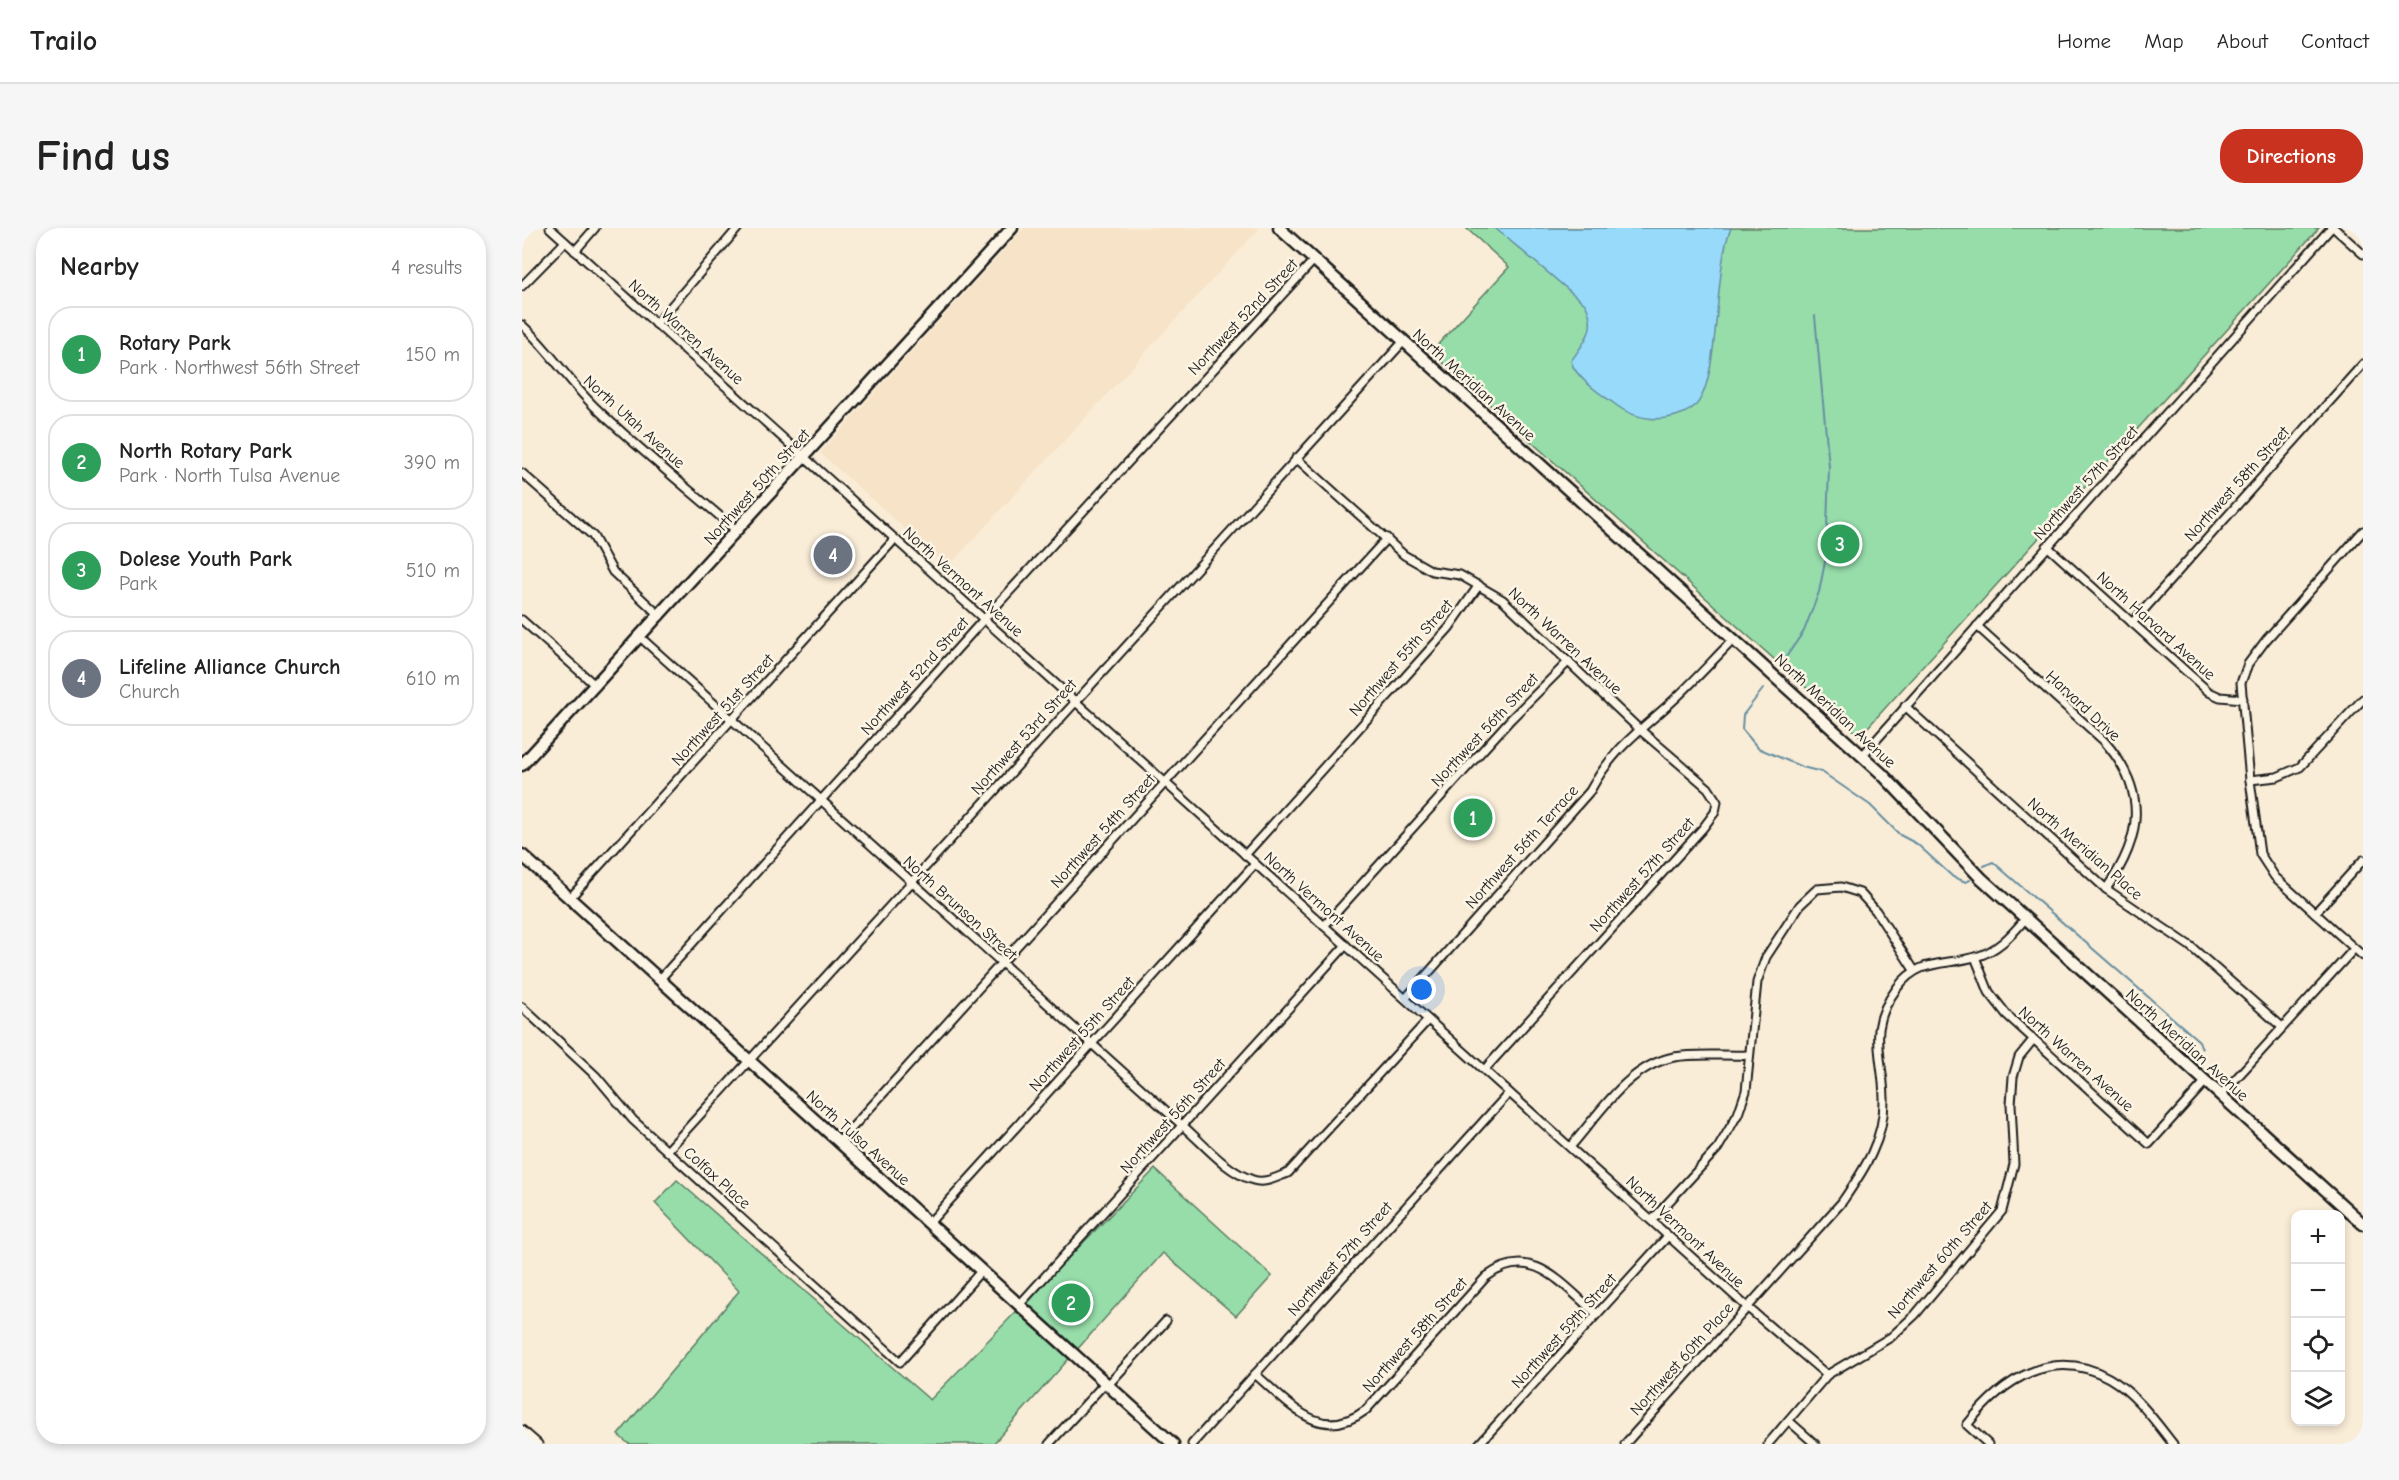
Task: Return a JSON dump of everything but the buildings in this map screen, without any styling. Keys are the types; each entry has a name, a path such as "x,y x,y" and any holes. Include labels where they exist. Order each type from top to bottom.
{"main road":[{"name":"Northwest 50th Street","path":"522,765 1012,228"},
{"name":"North Meridian Avenue","path":"1279,228 1402,342 1862,756 1981,878 2363,1224"},
{"name":"North Tulsa Avenue","path":"522,855 930,1222 1168,1443"}],"street":[{"name":"North Warren Avenue","path":"550,228 805,457"},
{"path":"575,250 595,228"},
{"path":"656,324 738,228"},
{"path":"2333,228 2363,254"},
{"name":"Northwest 57th Street","path":"1862,756 2333,228"},
{"path":"522,286 565,242"},
{"name":"Northwest 52nd Street","path":"660,979 985,618 1314,260"},
{"name":"North Utah Avenue","path":"522,324 536,337 559,369 597,410 737,531"},
{"name":"Northwest 53rd Street","path":"668,1151 1402,342"},
{"name":"Northwest 58th Street","path":"2132,623 2363,364"},
{"name":"North Vermont Avenue","path":"805,457 1509,1093 1571,1146 1668,1236 1827,1376"},
{"name":"North Warren Avenue","path":"1296,458 1404,555 1432,571 1460,575 1503,600 1638,728 1708,788 1717,802"},
{"path":"522,473 593,537 613,572 660,616"},
{"path":"2363,531 2266,640 2248,664 2241,683 2258,847 2264,863 2275,877 2363,956"},
{"name":"Northwest 54th Street","path":"840,1142 1387,538"},
{"name":"Northwest 51st Street","path":"570,898 895,539"},
{"name":"North Harvard Avenue","path":"2047,546 2209,692 2220,697 2243,699"},
{"name":"Northwest 55th Street","path":"1245,855 1449,628 1479,585"},
{"path":"522,620 596,686"},
{"name":"Harvard Drive","path":"1977,627 2104,741 2121,761 2133,790 2136,810 2135,836 2122,866 2106,889"},
{"name":"North Brunson Street","path":"640,637 734,719 910,883 1183,1126 1232,1169 1254,1181 1270,1180 1288,1173 1307,1155 1428,1020"},
{"name":"Northwest 56th Terrace","path":"1406,998 1567,819 1590,791 1619,746 1676,698 1734,639"},
{"name":"Northwest 56th Street","path":"1324,926 1510,720 1569,661"},
{"path":"2250,780 2277,777 2300,767 2363,699"},
{"name":"North Meridian Place","path":"1905,706 2106,889 2190,946 2282,1027"},
{"name":"Northwest 57th Street","path":"1485,1069 1703,828 1715,812 1717,802"},
{"path":"2315,913 2363,860"},
{"name":"Northwest 55th Street","path":"930,1222 1255,864"},
{"path":"1652,1220 1718,1148 1738,1114 1746,1091 1757,982 1766,957 1800,905 1817,889 1841,887 1860,893 1876,911 1914,970 1944,961 1975,957 1993,950 2025,919"},
{"name":"Northwest 56th Street","path":"1020,1304 1346,945"},
{"path":"2221,1095 2355,949"},
{"name":"North Warren Avenue","path":"1975,957 1989,992 2032,1041 2059,1060 2150,1144 2205,1082"},
{"name":"Northwest 60th Place","path":"1625,1444 1842,1202 1870,1162 1879,1136 1884,1099 1877,1039 1884,1010 1898,988 1914,970"},
{"name":"Colfax Place","path":"522,1007 580,1060 627,1114 900,1362 982,1270"},
{"name":"Northwest 60th Street","path":"1768,1444 1827,1376 1891,1337 1915,1315 2002,1211 2014,1164 2011,1104 2013,1077 2019,1057 2032,1041"},
{"path":"1571,1146 1628,1080 1642,1070 1674,1057 1748,1055"},
{"name":"Northwest 57th Street","path":"1192,1444 1509,1093"},
{"name":"Northwest 59th Street","path":"1479,1444 1668,1236"},
{"name":"Northwest 58th Street","path":"1255,1374 1305,1418 1320,1425 1336,1427 1351,1422 1366,1410 1486,1277 1499,1267 1515,1262 1529,1263 1545,1270 1597,1314"},
{"path":"1049,1444 1166,1321"},
{"path":"1988,1444 1967,1425 1997,1392 2017,1377 2038,1370 2081,1366 2110,1378 2140,1404 2173,1444"},
{"path":"1789,1421 1815,1444"},
{"path":"522,1430 538,1444"}],"shaded area":[{"path":"1024,228 1260,228 948,567 820,453"}],"green space":[{"path":"1466,228 2319,228 1860,736 1431,352 1509,267"},
{"path":"1155,1169 1272,1276 1236,1316 1163,1253 993,1444 629,1444 618,1435 739,1291 655,1203 677,1180 930,1400"}],"water":[{"path":"1495,228 1731,228 1721,269 1709,371 1704,391 1696,405 1675,416 1659,419 1645,418 1624,410 1588,384 1577,373 1571,361 1585,341 1590,327 1589,313 1585,304"}],"waterway":[{"path":"1786,657 1804,631 1819,592 1826,557 1829,467 1815,316"},
{"path":"1763,689 1743,715 1742,729 1758,748 1802,767 1822,772 1870,805 1900,835 1917,844 1953,877 1966,882 1970,880"},
{"path":"1984,866 1993,862 2199,1041 2202,1049"}],"place":[{"name":"Dolese Youth Park","path":"1840,544"},
{"name":"Lifeline Alliance Church","path":"833,555"},
{"name":"Rotary Park","path":"1473,818"},
{"name":"North Rotary Park","path":"1071,1303"}]}
